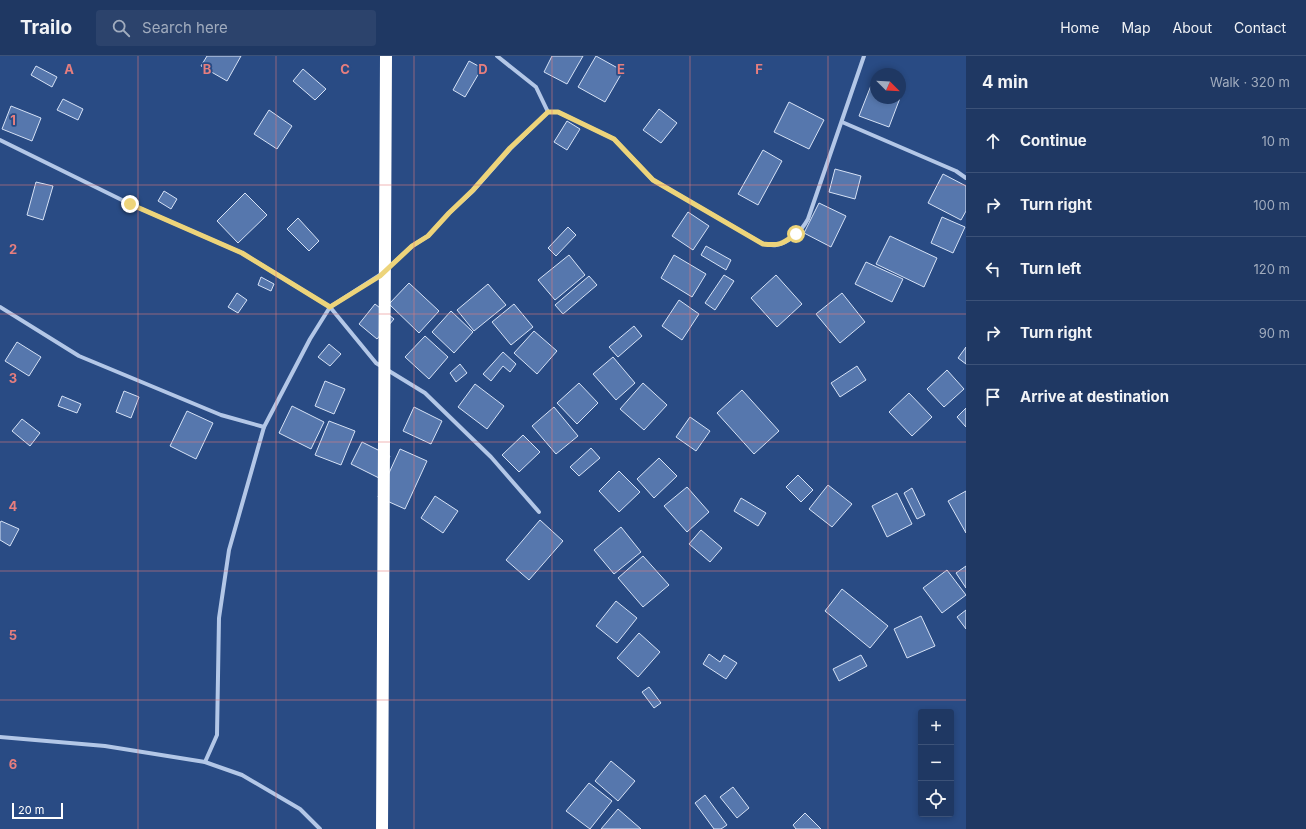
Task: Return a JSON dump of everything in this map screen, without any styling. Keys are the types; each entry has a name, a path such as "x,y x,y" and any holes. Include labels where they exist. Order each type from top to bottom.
{"highway":[{"path":"382,829 386,56"}],"street":[{"path":"497,56 536,87 548,112"},
{"path":"205,762 217,735 219,618 229,550 264,427 310,338 330,307 380,276 412,246 428,236 473,190 510,148 548,112 558,112 614,139 653,180 763,244 776,245 785,242 805,225 864,56"},
{"path":"842,122 956,171 966,178"},
{"path":"0,140 130,204 242,253 330,307 376,363 425,394 491,457 539,512"},
{"path":"0,307 79,356 221,415 264,427"},
{"path":"0,737 105,746 205,762 242,775 300,809 320,829"}],"building":[{"path":"207,56 241,56 227,81 201,66"},
{"path":"552,56 583,56 567,84 544,72"},
{"path":"596,56 623,71 605,102 578,87"},
{"path":"469,61 482,68 465,97 453,90"},
{"path":"36,66 57,77 52,87 31,75"},
{"path":"303,69 326,89 315,100 293,81"},
{"path":"870,88 870,104 898,104 889,127 859,116"},
{"path":"63,99 83,109 78,120 57,110"},
{"path":"789,102 824,120 809,149 774,132"},
{"path":"11,106 41,118 32,141 2,129"},
{"path":"659,109 677,123 661,143 643,130"},
{"path":"269,110 292,126 277,149 254,134"},
{"path":"567,121 580,129 567,150 554,142"},
{"path":"763,150 782,161 758,205 738,194"},
{"path":"835,169 861,176 855,199 829,192"},
{"path":"943,174 966,186 966,211 961,220 928,203"},
{"path":"36,182 53,186 43,220 27,215"},
{"path":"164,191 177,199 171,209 158,201"},
{"path":"245,193 267,215 238,243 217,221"},
{"path":"819,203 846,216 831,247 804,233"},
{"path":"688,212 709,226 693,250 672,236"},
{"path":"942,217 965,227 953,253 931,243"},
{"path":"298,218 319,241 309,251 287,229"},
{"path":"568,227 576,235 556,256 548,248"},
{"path":"890,236 937,258 924,287 876,264"},
{"path":"706,246 731,260 726,270 701,255"},
{"path":"569,255 585,275 555,300 538,280"},
{"path":"674,255 706,274 692,297 661,278"},
{"path":"866,262 903,279 892,302 855,284"},
{"path":"724,275 734,281 715,310 705,303"},
{"path":"776,275 802,304 777,327 751,298"},
{"path":"589,276 597,285 563,314 555,305"},
{"path":"261,277 274,284 271,291 258,285"},
{"path":"409,283 439,311 419,333 389,304"},
{"path":"488,284 506,305 474,331 457,310"},
{"path":"237,293 247,300 238,313 228,307"},
{"path":"842,293 865,322 840,343 816,314"},
{"path":"679,300 699,314 682,340 662,326"},
{"path":"375,304 394,319 377,339 359,324"},
{"path":"514,304 533,327 511,345 492,322"},
{"path":"451,311 473,332 454,353 432,332"},
{"path":"634,326 642,336 618,357 609,347"},
{"path":"534,331 557,351 537,374 514,353"},
{"path":"425,336 448,357 429,379 405,357"},
{"path":"17,342 41,357 29,376 5,361"},
{"path":"329,344 341,354 330,366 318,357"},
{"path":"966,347 966,364 958,358"},
{"path":"503,352 516,364 510,372 503,366 491,381 483,374"},
{"path":"613,357 635,383 616,400 593,374"},
{"path":"460,364 467,373 456,382 450,373"},
{"path":"857,366 866,380 840,397 831,383"},
{"path":"947,370 964,389 944,407 927,389"},
{"path":"325,381 345,389 334,414 315,406"},
{"path":"579,383 598,403 577,424 557,403"},
{"path":"643,383 667,405 644,430 620,409"},
{"path":"475,384 504,406 487,429 458,407"},
{"path":"742,390 779,431 754,454 717,413"},
{"path":"124,391 139,397 131,418 116,412"},
{"path":"909,393 932,417 912,436 889,412"},
{"path":"62,396 81,404 77,413 58,406"},
{"path":"292,406 324,422 311,449 279,433"},
{"path":"414,407 442,421 431,444 403,431"},
{"path":"554,407 578,436 556,454 532,426"},
{"path":"966,408 966,427 957,417"},
{"path":"187,411 213,423 196,459 170,446"},
{"path":"690,417 710,431 696,451 676,437"},
{"path":"22,419 40,433 30,446 12,431"},
{"path":"329,421 355,431 341,465 315,455"},
{"path":"523,435 540,452 519,472 502,455"},
{"path":"362,442 390,456 379,478 351,464"},
{"path":"591,448 600,458 579,476 570,467"},
{"path":"400,449 427,461 405,509 378,497"},
{"path":"659,458 677,476 654,498 637,479"},
{"path":"619,471 640,492 619,512 599,491"},
{"path":"798,475 813,490 801,502 786,487"},
{"path":"828,485 852,504 832,527 809,509"},
{"path":"687,487 709,512 687,532 664,506"},
{"path":"912,488 925,515 917,519 904,493"},
{"path":"966,491 966,533 948,501"},
{"path":"897,493 912,524 887,537 872,506"},
{"path":"435,496 458,511 443,533 421,518"},
{"path":"741,498 766,513 758,526 734,511"},
{"path":"540,520 563,541 529,580 506,560"},
{"path":"1,521 19,529 10,546 0,540"},
{"path":"621,527 641,552 614,574 594,550"},
{"path":"701,530 722,548 710,562 689,544"},
{"path":"643,556 669,585 643,607 618,578"},
{"path":"966,566 966,588 956,573"},
{"path":"947,570 966,595 942,613 923,588"},
{"path":"842,589 888,626 870,648 825,611"},
{"path":"616,601 637,618 617,643 596,626"},
{"path":"966,610 966,629 957,617"},
{"path":"921,616 935,646 907,658 894,629"},
{"path":"639,633 660,652 638,677 617,658"},
{"path":"709,654 720,662 724,655 737,663 726,679 703,664"},
{"path":"861,655 867,666 839,681 833,669"},
{"path":"649,687 661,703 654,708 642,692"},
{"path":"611,761 635,781 618,801 595,781"},
{"path":"589,783 612,801 590,829 566,811"},
{"path":"733,787 749,808 737,818 720,797"},
{"path":"705,795 727,825 721,829 714,829 695,803"},
{"path":"618,809 641,829 601,829"},
{"path":"805,813 821,829 796,829 793,825"}],"route":[{"path":"130,204 242,253 330,307 380,276 412,246 428,236 491,171 510,148 548,112 558,112 614,139 653,180 763,244 776,245 785,242 796,234"}]}
